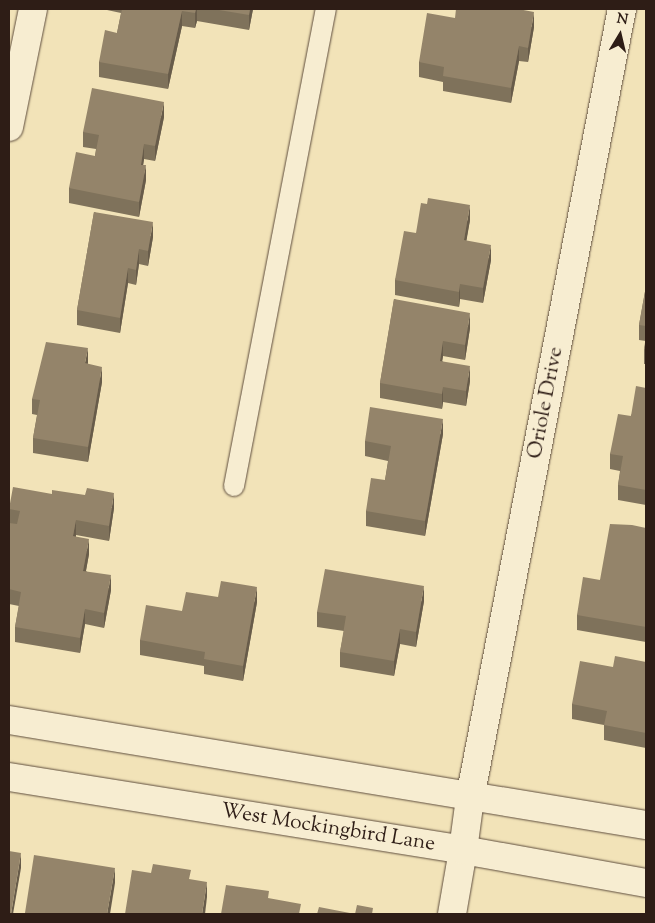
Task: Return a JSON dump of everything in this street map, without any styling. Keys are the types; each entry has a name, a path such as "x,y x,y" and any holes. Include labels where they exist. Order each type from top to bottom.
{"main road":[{"path":"9,127 17,54 33,9"},
{"name":"Oriole Drive","path":"463,850 470,798 622,9"},
{"path":"9,720 470,798 646,825"},
{"name":"West Mockingbird Lane","path":"9,777 463,850 646,883"},
{"path":"452,914 463,850"}],"lane":[{"path":"234,486 326,9"}],"building":[{"path":"122,9 196,9 195,13 182,11 168,74 99,62 105,30 117,33"},
{"path":"213,9 250,9 249,15"},
{"path":"456,9 518,9 534,12 528,48 519,46 511,88 443,76 444,67 419,62 427,13 455,18"},
{"path":"92,88 164,102 155,146 144,144 141,165 146,165 139,202 69,188 76,152 95,156 99,135 83,132"},
{"path":"428,198 470,205 464,240 491,245 483,288 460,284 459,292 395,280 404,231 416,233 421,203 427,204"},
{"path":"94,212 153,222 148,251 139,249 136,270 128,268 120,318 77,310"},
{"path":"646,286 646,326 639,325"},
{"path":"394,299 470,313 465,345 443,341 440,361 470,366 466,391 443,387 442,394 380,383"},
{"path":"46,342 88,348 85,363 102,367 88,447 33,438 40,400 32,399"},
{"path":"636,386 646,388 646,490 618,485 623,456 610,454 618,414 631,416"},
{"path":"370,407 443,419 425,521 366,511 371,478 385,480 391,446 365,441"},
{"path":"13,487 52,494 52,490 85,495 87,488 114,493 109,526 76,520 73,536 89,539 83,571 111,575 104,613 85,609 80,638 15,627 21,592 9,589 9,523 17,524 20,511 9,509"},
{"path":"610,524 646,528 646,627 577,615 583,577 600,580"},
{"path":"325,569 424,586 416,632 400,629 394,661 340,652 346,616 317,612"},
{"path":"221,581 257,587 243,666 204,659 205,652 140,640 146,605 182,611 186,592 218,597"},
{"path":"615,656 646,662 646,733 604,725 607,711 572,704 580,661 613,667"},
{"path":"9,851 21,853 11,914 9,914"},
{"path":"34,855 115,868 107,914 25,913"},
{"path":"153,864 191,870 189,879 207,882 202,914 125,914 132,870 151,873"},
{"path":"226,885 269,891 268,898 301,904 299,914 221,914"},
{"path":"357,905 373,908 372,914 355,914"},
{"path":"319,907 355,914 317,914"}]}
